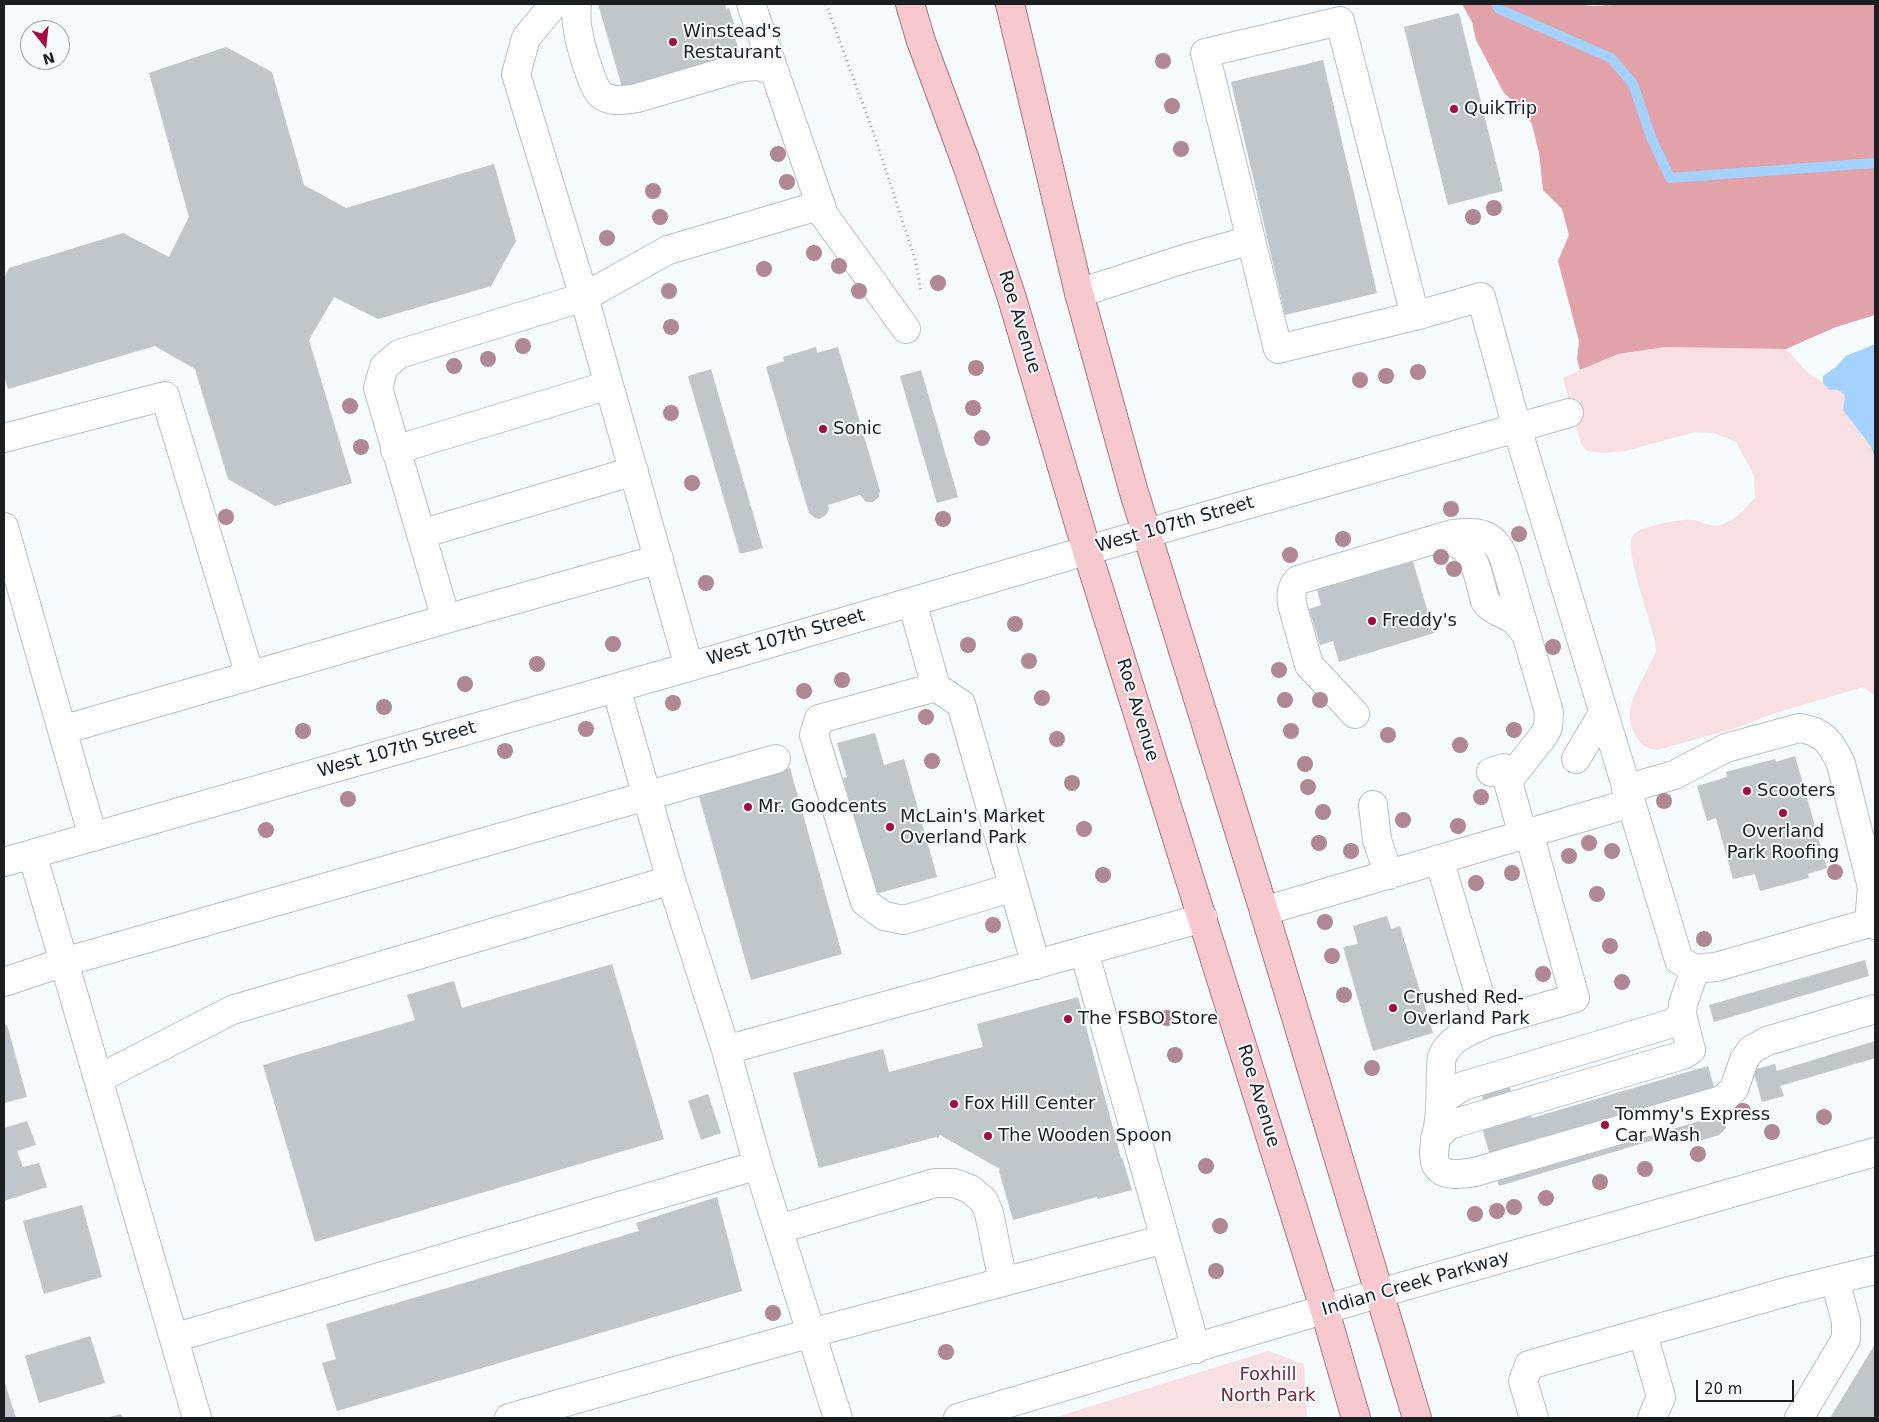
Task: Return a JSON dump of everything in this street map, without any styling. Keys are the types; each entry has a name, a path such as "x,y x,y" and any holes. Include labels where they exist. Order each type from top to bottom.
{"main road":[{"name":"Roe Avenue","path":"910,4 920,41 968,168 1011,295 1087,551 1325,1311 1356,1418"},
{"path":"1010,4 1079,293 1133,488 1264,911 1417,1418"}],"street":[{"path":"554,4 526,38 516,74 584,297 689,667"},
{"path":"577,4 578,32 594,86 601,95 610,99 622,101 637,98 742,67 759,66 774,71"},
{"path":"751,4 824,214 906,329"},
{"path":"1264,911 1526,834 1629,796 1672,776 1686,777 1782,747 1802,745 1816,754 1822,764 1872,924 1716,966 1695,969 1679,960 1629,796 1603,713 1517,428 1481,298 1415,316 1278,349 1205,53 1340,21 1415,316"},
{"path":"446,619 378,388 384,367 399,354 584,297 668,250 821,205"},
{"path":"1079,293 1184,259 1251,240"},
{"path":"395,450 609,385"},
{"path":"4,438 165,396 250,676"},
{"name":"West 107th Street","path":"4,862 616,688 1147,533 1569,413"},
{"path":"421,534 634,471"},
{"path":"4,527 93,836"},
{"path":"1356,714 1309,665 1292,604 1293,585 1298,580 1453,534 1475,533 1488,535 1501,551 1504,558 1550,719 1544,736 1500,776 1526,834 1575,998 1488,1023 1463,1034 1451,1045 1442,1057 1438,1122 1433,1150 1435,1164 1439,1170 1447,1174 1460,1175 1722,1100 1734,1089 1744,1060 1751,1050 1767,1041 1875,1009"},
{"path":"62,730 658,559"},
{"path":"912,602 936,686 961,704 1036,965"},
{"path":"936,686 820,719 814,735 865,902 884,916 904,920 1014,887"},
{"path":"616,688 671,880 726,1050 758,1165 838,1418"},
{"path":"1576,759 1603,713"},
{"path":"4,982 64,962 776,759"},
{"path":"1373,805 1378,840 1389,874"},
{"path":"32,854 197,1418"},
{"path":"1439,860 1488,1023"},
{"path":"98,1079 232,1010 671,880"},
{"path":"726,1050 1203,918"},
{"path":"1084,951 1196,1348"},
{"path":"1438,1122 1446,1098 1463,1086 1673,1023 1684,1023 1683,1004 1695,969"},
{"name":"Indian Creek Parkway","path":"958,1418 1380,1294 1875,1152"},
{"path":"174,1338 758,1165"},
{"path":"779,1229 935,1183 954,1183 970,1189 984,1201 989,1214 1003,1282"},
{"path":"509,1418 811,1333 1165,1239"},
{"path":"1534,1418 1523,1381 1529,1365 1644,1334 1793,1290 1875,1270"},
{"path":"1799,1418 1846,1339 1846,1320 1835,1280"},
{"path":"1644,1334 1661,1397 1656,1416"}],"path":[{"path":"826,4 876,140 916,262 921,293"}],"green space":[{"path":"1665,347 1786,349 1808,373 1823,383 1829,390 1842,392 1845,396 1849,418 1871,447 1875,459 1875,696 1863,687 1772,714 1736,728 1657,750 1645,746 1636,736 1631,726 1630,716 1633,698 1656,650 1635,571 1631,543 1633,535 1652,526 1681,520 1694,520 1713,526 1722,525 1738,515 1755,498 1754,475 1736,442 1714,433 1695,432 1625,451 1603,453 1587,451 1581,444 1563,378 1618,354"},
{"name":"Foxhill North Park","path":"1268,1351 1304,1364 1307,1418 1053,1418"}],"shaded area":[{"path":"1462,4 1580,4 1591,6 1632,4 1875,4 1875,315 1836,327 1786,349 1665,347 1618,354 1580,370 1577,359 1579,341 1558,261 1569,235 1562,209 1543,190 1539,153 1532,124 1517,105 1504,93 1476,40 1472,22"}],"water":[{"path":"1875,344 1875,459 1871,447 1843,410 1845,396 1838,390 1829,390 1823,383 1823,376 1836,367 1846,356"}],"building":[{"name":"Winstead's Restaurant","path":"598,4 725,4 726,10 729,8 734,24 731,25 742,60 624,94"},
{"name":"QuikTrip","path":"1459,13 1503,191 1448,205 1404,27"},
{"path":"226,47 272,72 304,185 346,208 494,164 516,241 491,286 378,319 334,297 309,340 352,483 275,506 228,479 195,369 155,346 8,389 4,376 4,278 9,268 123,233 169,257 189,217 149,73"},
{"path":"1323,60 1377,293 1285,315 1231,82"},
{"name":"Sonic","path":"816,347 817,353 838,347 880,491 879,497 873,502 866,502 860,495 828,505 829,509 826,515 819,519 809,513 766,367 784,361 783,357"},
{"path":"711,369 763,548 740,554 688,376"},
{"name":"Sonic","path":"921,370 958,497 937,503 900,376"},
{"name":"Freddy's","path":"1412,558 1434,633 1339,662 1333,641 1320,645 1309,609 1321,605 1316,586"},
{"name":"McLain's Market Overland Park","path":"875,733 884,765 904,759 937,877 876,894 843,778 847,777 837,743"},
{"path":"1795,756 1827,868 1808,874 1809,878 1760,891 1755,874 1733,879 1716,818 1707,821 1697,786 1727,777 1726,772 1775,759 1776,762"},
{"path":"790,768 842,954 751,980 698,793"},
{"name":"Crushed Red- Overland Park","path":"1387,916 1391,929 1400,926 1433,1033 1373,1051 1343,947 1358,944 1353,926"},
{"path":"1865,960 1869,976 1714,1022 1709,1005"},
{"path":"612,964 664,1139 315,1242 263,1065 415,1020 407,995 454,981 462,1008"},
{"name":"Fox Hill Center","path":"1078,997 1121,1158 1132,1190 1098,1199 1097,1197 1013,1220 1000,1169 940,1135 938,1138 819,1168 793,1073 883,1049 889,1072 983,1047 977,1024"},
{"path":"7,1025 27,1097 4,1103 4,1026"},
{"name":"Tommy's Express Car Wash","path":"1875,1041 1875,1058 1780,1086 1784,1096 1762,1102 1753,1070 1775,1064 1777,1071"},
{"name":"Tommy's Express Car Wash","path":"1708,1066 1726,1128 1719,1135 1699,1141 1689,1141 1684,1131 1499,1186 1482,1128 1490,1122 1476,1076 1504,1067 1518,1114 1530,1114 1532,1118"},
{"path":"708,1094 721,1133 701,1140 688,1101"},
{"path":"27,1121 36,1145 17,1151 23,1167 39,1163 47,1187 4,1201 4,1128"},
{"path":"717,1197 742,1291 337,1411 322,1363 336,1359 326,1324 639,1231 636,1223"},
{"path":"82,1205 102,1277 44,1294 23,1221"},
{"path":"90,1336 105,1383 39,1403 25,1356"},
{"path":"1875,1344 1875,1418 1830,1418"},
{"path":"4,1380 16,1418 4,1418"},
{"path":"121,1414 123,1418 106,1418"}],"waterway":[{"path":"1496,4 1499,9 1611,58 1633,84 1651,137 1670,178 1875,163"}],"place":[{"name":"Winstead's Restaurant","path":"673,42"},
{"name":"QuikTrip","path":"1454,109"},
{"name":"Sonic","path":"823,429"},
{"name":"Freddy's","path":"1372,621"},
{"name":"Scooters","path":"1747,791"},
{"name":"Mr. Goodcents","path":"748,807"},
{"name":"Overland Park Roofing","path":"1783,813"},
{"name":"McLain's Market Overland Park","path":"890,827"},
{"name":"Crushed Red- Overland Park","path":"1393,1008"},
{"name":"The FSBO Store","path":"1068,1019"},
{"name":"Fox Hill Center","path":"954,1104"},
{"name":"Tommy's Express Car Wash","path":"1605,1125"},
{"name":"The Wooden Spoon","path":"988,1136"}]}
